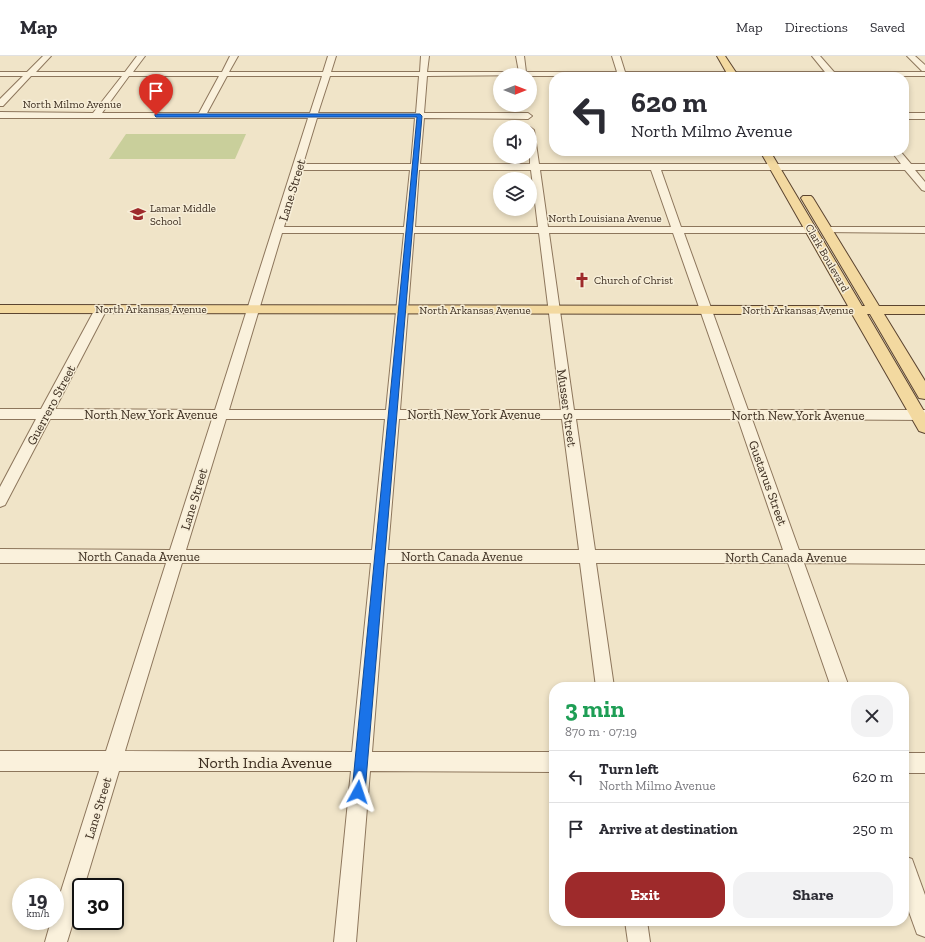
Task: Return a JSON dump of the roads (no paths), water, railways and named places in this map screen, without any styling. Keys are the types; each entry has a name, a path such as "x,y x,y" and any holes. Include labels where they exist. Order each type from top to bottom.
{"main road":[{"path":"711,56 720,72"},
{"path":"721,56 731,72"},
{"name":"Clark Boulevard","path":"769,156 857,310 923,419"},
{"name":"Clark Boulevard","path":"781,156 925,394"},
{"name":"North Arkansas Avenue","path":"0,309 925,310"}],"street":[{"path":"0,104 47,56"},
{"path":"96,115 141,56"},
{"path":"202,116 234,56"},
{"name":"Lane Street","path":"56,942 253,309 299,167 332,56"},
{"path":"345,942 425,56"},
{"path":"520,56 522,68"},
{"path":"616,56 621,72"},
{"path":"816,56 829,72"},
{"path":"912,56 925,69"},
{"path":"0,74 493,74"},
{"path":"537,74 549,74"},
{"path":"909,74 925,74"},
{"name":"Musser Street","path":"528,112 529,120"},
{"name":"North Milmo Avenue","path":"0,115 528,116"},
{"path":"909,116 925,116"},
{"path":"899,156 925,188"},
{"name":"Musser Street","path":"535,164 604,682"},
{"path":"299,167 925,167"},
{"name":"Gustavus Street","path":"655,167 838,682"},
{"name":"North Louisiana Avenue","path":"279,230 811,230"},
{"path":"826,230 925,230"},
{"name":"Guerrero Street","path":"0,501 101,309"},
{"name":"North New York Avenue","path":"0,414 568,414 743,415 923,419"},
{"name":"North Canada Avenue","path":"0,556 925,557"},
{"name":"North India Avenue","path":"0,761 549,762"},
{"path":"909,763 925,763"},
{"path":"909,881 925,926"},
{"path":"637,926 639,942"}],"place":[{"name":"Lamar Middle School","path":"138,214"},
{"name":"Church of Christ","path":"582,280"}]}
